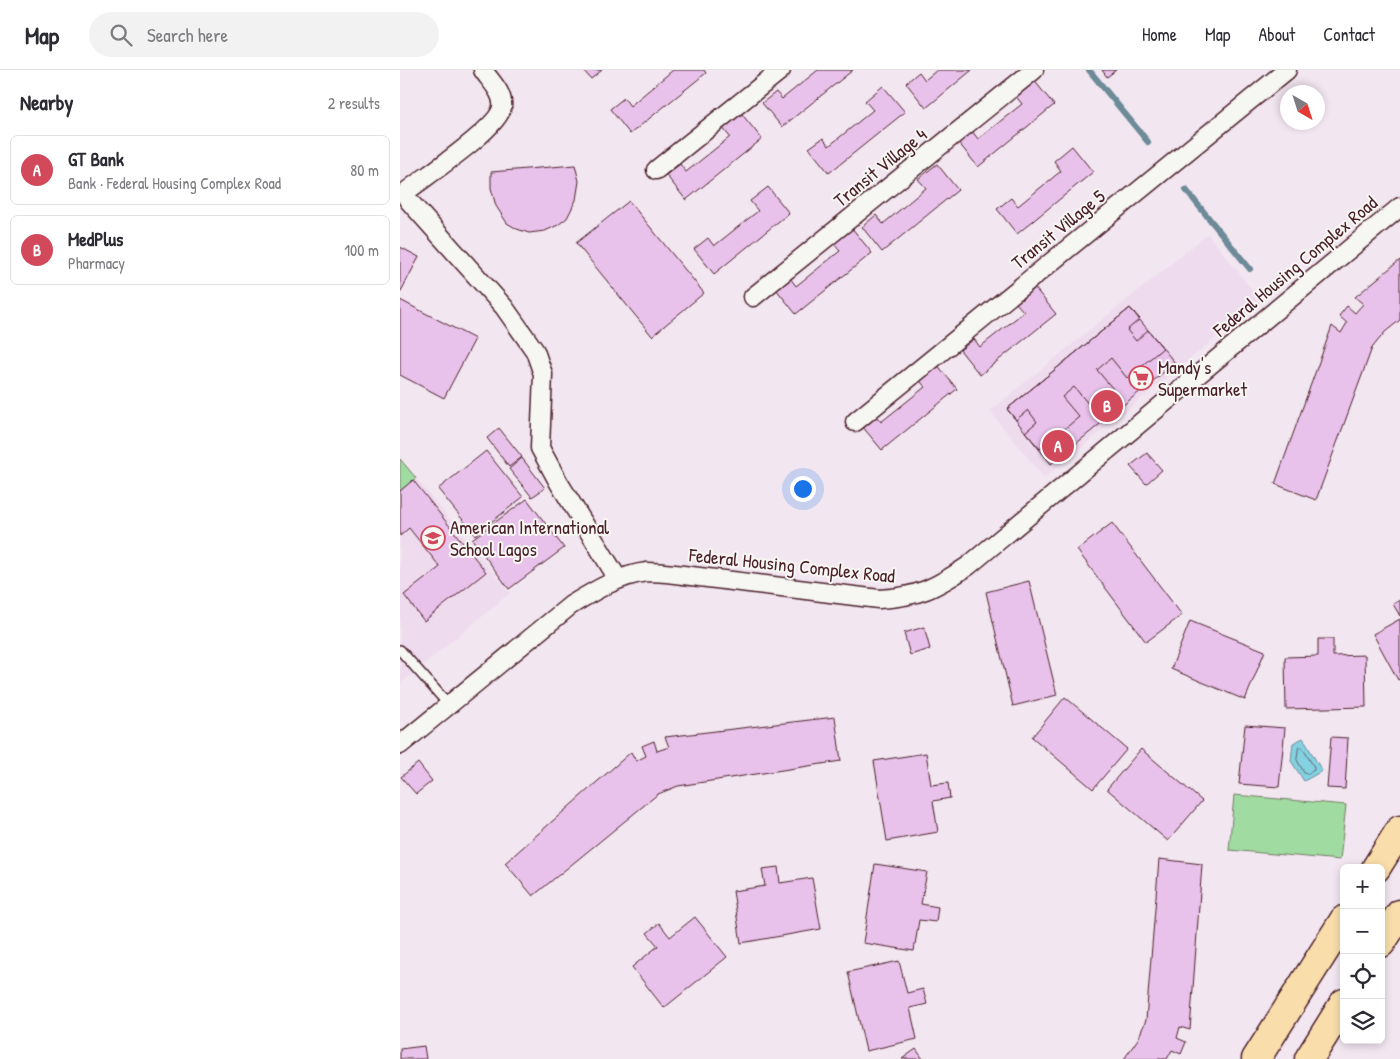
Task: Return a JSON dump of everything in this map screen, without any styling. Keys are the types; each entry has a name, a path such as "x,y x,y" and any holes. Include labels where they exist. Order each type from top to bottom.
{"highway":[{"path":"1379,864 1400,830"},
{"path":"1385,937 1400,914"},
{"path":"1256,1059 1340,926"},
{"path":"1309,1059 1340,1009"}],"street":[{"path":"483,70 502,96 500,116 475,140 407,191 406,196 504,307 534,351 543,374 540,448 618,580"},
{"path":"656,170 781,70"},
{"name":"Transit Village 4","path":"753,297 1034,70"},
{"name":"Transit Village 5","path":"855,422 1287,70"},
{"name":"Federal Housing Complex Road","path":"400,745 572,604 595,590 618,580 647,572 675,574 879,599 902,598 923,592 945,581 968,566 1400,207"}],"lane":[{"path":"400,650 449,705"}],"shaded area":[{"path":"1208,234 1261,301 1044,478 990,411"},
{"name":"American International School Lagos","path":"400,459 510,593 400,684"}],"green space":[{"path":"400,459 416,478 400,491"},
{"path":"1234,795 1346,805 1340,860 1229,850"}],"water":[{"path":"1303,738 1322,771 1304,781 1291,761 1293,743"}],"building":[{"path":"583,70 602,70 591,79"},
{"path":"673,70 704,70 706,73 630,134 610,109 624,98 630,106"},
{"path":"818,70 853,70 782,127 762,103 776,92 782,99"},
{"path":"937,70 972,70 926,108 906,83 919,72 925,80"},
{"path":"1102,70 1116,70 1107,77"},
{"path":"1033,79 1054,105 978,167 958,142 972,131 978,139 1022,104 1014,94"},
{"path":"883,86 905,112 829,173 809,148 823,138 829,146 873,110 865,101"},
{"path":"741,113 762,139 686,200 666,175 680,164 686,172 730,137 722,127"},
{"path":"1072,146 1093,172 1017,234 997,209 1011,198 1018,206 1061,171 1054,161"},
{"path":"937,164 958,190 882,252 862,227 876,215 883,224 926,188 918,179"},
{"path":"575,165 579,181 576,200 567,218 545,231 529,233 507,223 496,206 491,188 491,172"},
{"path":"768,187 789,213 714,274 694,249 708,238 714,246 758,211 750,201"},
{"path":"629,201 704,293 652,336 576,243"},
{"path":"851,227 872,253 796,314 776,289 790,278 796,286 840,251 832,242"},
{"path":"400,247 419,257 400,293"},
{"path":"1400,260 1400,320 1385,332 1372,348 1316,500 1275,484 1332,326 1341,333 1347,323 1339,316 1347,306 1355,313 1363,304 1355,297"},
{"path":"1035,288 1056,314 980,375 960,350 974,339 980,347 1024,312 1016,303"},
{"path":"400,300 475,339 444,398 400,375"},
{"path":"1130,308 1140,319 1127,330 1136,341 1148,330 1163,348 1127,378 1111,358 1097,370 1113,389 1091,407 1074,387 1062,397 1079,417 1040,449 1025,432 1037,422 1028,410 1016,420 1007,409"},
{"path":"1130,308 1175,363 1051,464 1007,409"},
{"path":"936,363 957,389 882,450 861,425 875,414 881,422 925,387 918,378"},
{"path":"499,428 522,457 509,467 487,438"},
{"path":"486,451 523,497 475,535 438,489"},
{"path":"1147,453 1162,470 1146,484 1130,466"},
{"path":"522,458 545,488 532,497 509,469"},
{"path":"413,480 486,572 424,621 404,595 440,567 409,528 400,536 400,491"},
{"path":"527,499 564,548 509,589 472,539"},
{"path":"1112,523 1182,615 1146,642 1077,550"},
{"path":"1029,581 1057,695 1013,706 986,592"},
{"path":"1400,600 1400,616 1393,604"},
{"path":"1400,619 1400,679 1398,680 1373,634"},
{"path":"1190,621 1265,651 1245,700 1171,669"},
{"path":"924,627 930,649 910,655 904,633"},
{"path":"1318,639 1333,639 1333,656 1365,655 1366,707 1286,709 1285,657 1318,656"},
{"path":"1065,697 1127,749 1093,789 1032,737"},
{"path":"835,717 841,761 678,786 658,794 533,896 505,863 631,752 636,761 646,756 642,746 654,741 657,751 669,747 665,737"},
{"path":"1245,725 1285,728 1279,787 1239,784"},
{"path":"1331,737 1348,738 1345,789 1327,788"},
{"path":"1141,749 1202,801 1168,841 1107,789"},
{"path":"926,753 931,785 948,783 950,798 933,801 938,832 887,841 874,761"},
{"path":"418,763 432,781 416,794 401,777"},
{"path":"1159,859 1202,864 1190,1030 1180,1027 1177,1038 1186,1042 1181,1054 1172,1050 1167,1059 1124,1059 1138,1039 1146,1020"},
{"path":"875,864 927,872 921,904 938,907 936,922 919,920 914,951 863,943"},
{"path":"778,867 780,883 812,878 821,929 741,943 733,891 765,886 762,869"},
{"path":"695,917 727,957 664,1008 632,967 658,946 647,933 659,923 670,937"},
{"path":"899,961 907,993 923,989 927,1004 910,1008 917,1039 866,1051 848,972"},
{"path":"424,1046 426,1059 400,1059 400,1049"},
{"path":"916,1049 923,1059 902,1059"}],"waterway":[{"path":"1089,70 1148,142"},
{"path":"1186,190 1250,269"}],"place":[{"name":"Mandy's Supermarket","path":"1141,378"},
{"name":"MedPlus","path":"1107,406"},
{"name":"GT Bank","path":"1058,446"},
{"name":"American International School Lagos","path":"433,538"}]}
